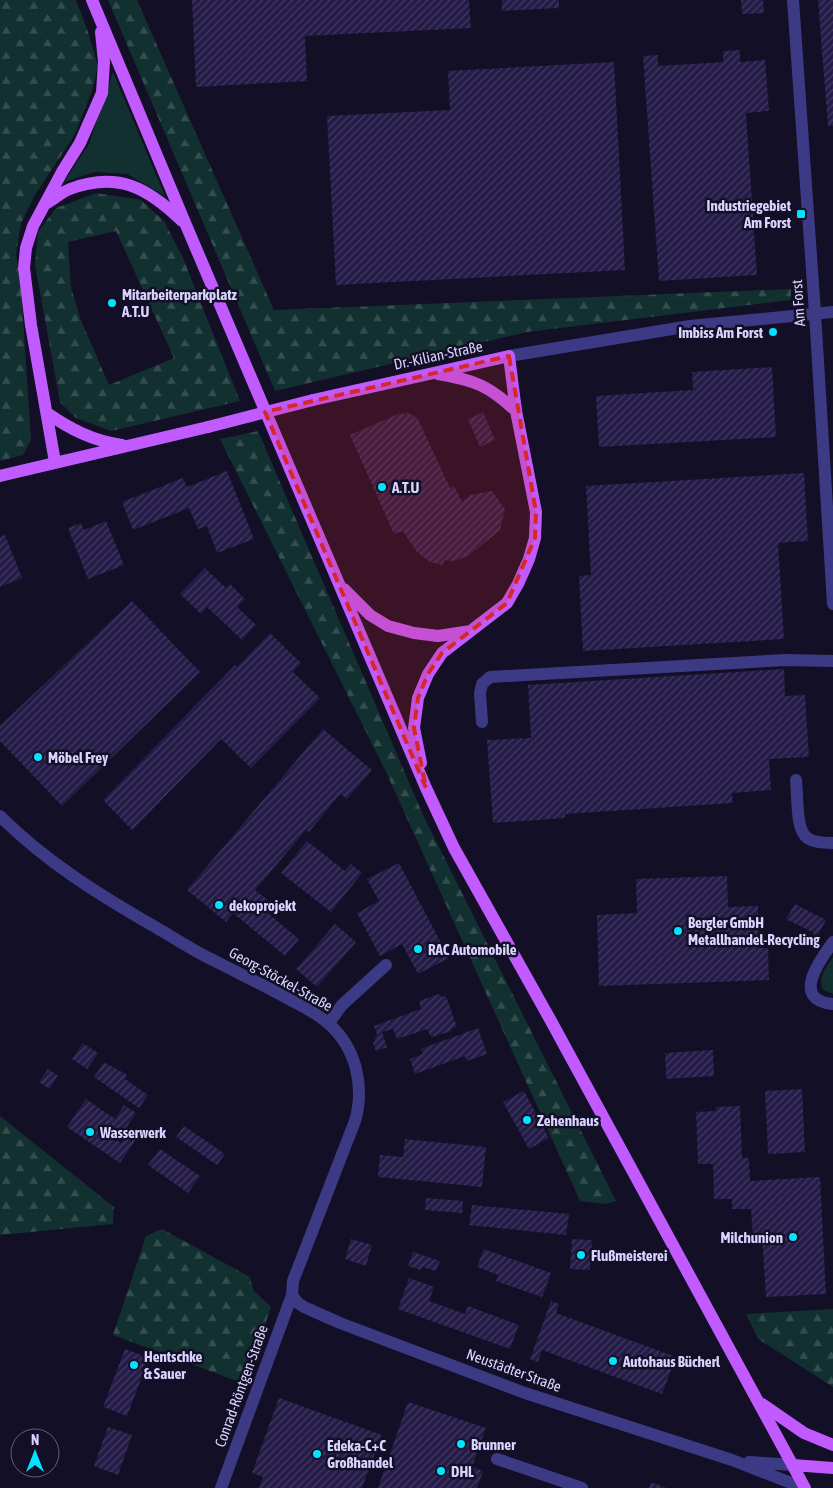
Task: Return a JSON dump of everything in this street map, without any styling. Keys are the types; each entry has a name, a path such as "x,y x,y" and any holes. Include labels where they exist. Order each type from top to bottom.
{"main road":[{"path":"92,0 426,788 454,848 793,1465 833,1468"},
{"path":"55,462 31,325 24,268 26,248 33,226 62,172 80,144 102,92 104,62 100,19"},
{"path":"44,205 69,190 96,182 120,183 146,191 186,225"},
{"path":"426,788 414,728 418,698 428,674 442,653 507,603 522,576 535,538 536,512 516,411 509,356"},
{"name":"Dr.-Kilian-Straße","path":"0,476 313,400 509,356"},
{"path":"431,373 457,377 485,386 499,395 516,411"},
{"path":"47,413 80,433 108,443 127,446"},
{"path":"339,584 370,615 388,626 414,633 438,636 474,630"},
{"path":"759,1402 804,1434 833,1445"},
{"name":"Neustädter Straße","path":"793,1465 804,1488"}],"street":[{"name":"Am Forst","path":"793,0 833,604"},
{"name":"Dr.-Kilian-Straße","path":"509,356 690,326 833,312"},
{"path":"482,722 480,693 482,684 490,677 786,660 833,661"},
{"path":"796,780 799,824 802,834 812,841 833,843"},
{"name":"Georg-Stöckel-Straße","path":"0,816 19,836 46,857 107,899 210,959 309,1010 329,1023 345,1041 358,1073 358,1113 293,1282 292,1295"},
{"path":"833,942 816,966 810,983 812,993 818,999 826,1004 833,1004"},
{"path":"329,1023 342,1005 386,965"},
{"name":"Neustädter Straße","path":"292,1295 304,1307 525,1394 732,1460 804,1488"},
{"name":"Conrad-Röntgen-Straße","path":"222,1488 292,1295"},
{"path":"497,1459 582,1488"},
{"name":"Neustädter Straße","path":"732,1460 793,1465"}],"highlighted area":[{"path":"509,356 536,512 535,538 507,603 442,653 428,674 418,698 414,728 426,788 265,412"}],"green space":[{"path":"0,0 76,0 98,66 92,91 74,136 35,195 21,223 16,254 21,289 31,440 23,455 0,461"},
{"path":"108,0 137,0 274,310 791,289 791,300 527,332 275,391"},
{"path":"113,72 165,196 127,174 95,172 64,182 89,144"},
{"path":"96,193 141,200 164,221 183,258 240,401 111,431 76,418 60,402 35,265 38,232 56,208","holes":["116,231 174,358 109,385 80,318 71,287 68,242"]},
{"path":"258,431 423,815 616,1201 605,1204 580,1201 386,772 220,439"},
{"path":"833,957 833,994 823,990 821,981 823,973"},
{"path":"0,1116 114,1207 113,1224 0,1235"},
{"path":"162,1229 250,1277 253,1290 271,1307 245,1384 113,1335 146,1236"},
{"path":"833,1309 833,1387 758,1339 746,1314"}],"building":[{"path":"192,0 469,0 471,28 305,36 307,81 196,87"},
{"path":"502,0 559,0 559,8 502,11"},
{"path":"741,0 763,0 764,13 742,14"},
{"path":"818,0 833,0 833,126 828,126"},
{"path":"740,50 740,62 765,60 769,111 746,113 757,275 659,281 643,56 658,55 658,66 723,62 723,51"},
{"path":"614,62 625,270 336,285 327,116 450,110 448,71"},
{"path":"772,367 776,437 599,447 596,396 693,390 692,372"},
{"path":"407,412 418,419 450,488 454,486 462,502 470,495 492,491 505,509 500,530 468,556 454,561 445,560 442,565 430,562 416,551 403,531 394,534 350,435 400,413 405,414"},
{"path":"483,412 495,440 480,447 468,419"},
{"path":"227,471 254,539 217,553 207,526 198,529 189,508 133,530 122,502 183,478 187,487"},
{"path":"804,473 808,541 778,543 784,639 583,651 579,576 591,575 586,486"},
{"path":"106,521 124,565 88,579 68,528 81,523 84,530"},
{"path":"5,535 22,578 0,587 0,537"},
{"path":"205,568 226,588 230,584 245,599 237,607 256,625 242,640 207,607 201,614 180,594"},
{"path":"132,601 200,672 62,806 0,741 0,726"},
{"path":"270,633 301,663 293,672 320,698 251,768 221,739 132,830 103,800 235,665 237,667"},
{"path":"784,669 785,696 805,695 809,757 769,759 771,790 732,793 733,803 565,814 565,818 493,823 487,740 531,738 528,685"},
{"path":"323,729 372,770 347,799 340,794 309,832 306,830 255,890 269,901 263,909 299,939 285,956 233,913 226,922 187,890"},
{"path":"307,841 345,871 351,864 362,873 331,912 281,873"},
{"path":"399,863 449,958 418,974 402,944 380,956 357,913 379,901 367,879"},
{"name":"Bergler GmbH Metallhandel-Recycling","path":"727,876 728,907 758,906 759,948 768,948 769,980 599,986 597,915 637,913 636,879"},
{"path":"795,904 826,920 814,943 809,941 814,933 786,919"},
{"path":"335,924 356,942 317,987 296,969"},
{"path":"439,994 442,997 446,996 457,1027 451,1029 452,1031 431,1037 427,1029 397,1039 393,1029 382,1032 387,1047 376,1051 373,1044 377,1034 374,1026 421,1009 419,1001"},
{"path":"478,1028 487,1054 467,1061 465,1056 415,1074 410,1059 423,1054 421,1049"},
{"path":"83,1043 98,1053 87,1069 72,1059"},
{"path":"713,1050 714,1076 666,1079 665,1053"},
{"path":"104,1062 127,1075 125,1079 148,1095 139,1108 94,1077"},
{"path":"48,1069 58,1076 49,1089 39,1082"},
{"path":"802,1089 805,1152 768,1154 765,1091"},
{"name":"Zehenhaus","path":"524,1091 549,1138 529,1149 503,1102"},
{"name":"Wasserwerk","path":"86,1099 115,1119 124,1105 136,1113 120,1137 109,1129 106,1133 121,1143 130,1131 138,1136 120,1163 67,1127"},
{"name":"Milchunion","path":"740,1106 742,1158 749,1158 750,1181 820,1177 826,1294 766,1297 762,1237 753,1238 751,1209 732,1209 732,1199 714,1199 713,1164 698,1164 696,1112 716,1111 716,1107"},
{"path":"184,1126 225,1154 217,1165 176,1137"},
{"path":"405,1139 486,1147 482,1187 378,1177 380,1155 403,1157"},
{"path":"160,1149 200,1176 188,1193 148,1165"},
{"path":"426,1198 463,1201 462,1213 425,1210"},
{"path":"472,1205 569,1214 566,1235 469,1225"},
{"path":"351,1239 372,1245 366,1266 345,1259"},
{"name":"Flußmeisterei","path":"572,1239 592,1240 590,1270 570,1269"},
{"path":"484,1249 551,1273 542,1297 496,1281 498,1275 477,1267"},
{"path":"413,1252 440,1261 436,1271 422,1267 421,1270 408,1266"},
{"path":"409,1278 434,1287 429,1301 465,1314 468,1306 519,1325 510,1349 398,1309"},
{"path":"551,1301 559,1304 556,1313 676,1357 662,1394 542,1350 538,1362 530,1359"},
{"path":"125,1349 149,1358 127,1416 103,1407"},
{"name":"Edeka-C+C Großhandel","path":"279,1398 382,1435 362,1488 259,1488 263,1477 252,1473"},
{"path":"408,1402 486,1428 472,1467 483,1471 477,1488 378,1488"},
{"path":"108,1427 132,1435 118,1475 94,1466"},
{"path":"651,1482 666,1488 649,1488"}],"place":[{"name":"Industriegebiet Am Forst","path":"801,214"},
{"name":"Mitarbeiterparkplatz A.T.U","path":"112,303"},
{"name":"Imbiss Am Forst","path":"773,332"},
{"name":"A.T.U","path":"382,487"},
{"name":"Möbel Frey","path":"38,757"},
{"name":"dekoprojekt","path":"219,905"},
{"name":"Bergler GmbH Metallhandel-Recycling","path":"678,931"},
{"name":"RAC Automobile","path":"418,949"},
{"name":"Zehenhaus","path":"527,1120"},
{"name":"Wasserwerk","path":"90,1132"},
{"name":"Milchunion","path":"793,1237"},
{"name":"Flußmeisterei","path":"581,1255"},
{"name":"Autohaus Bücherl","path":"613,1361"},
{"name":"Hentschke & Sauer","path":"134,1365"},
{"name":"Brunner","path":"461,1444"},
{"name":"Edeka-C+C Großhandel","path":"317,1454"},
{"name":"DHL","path":"441,1471"}]}
